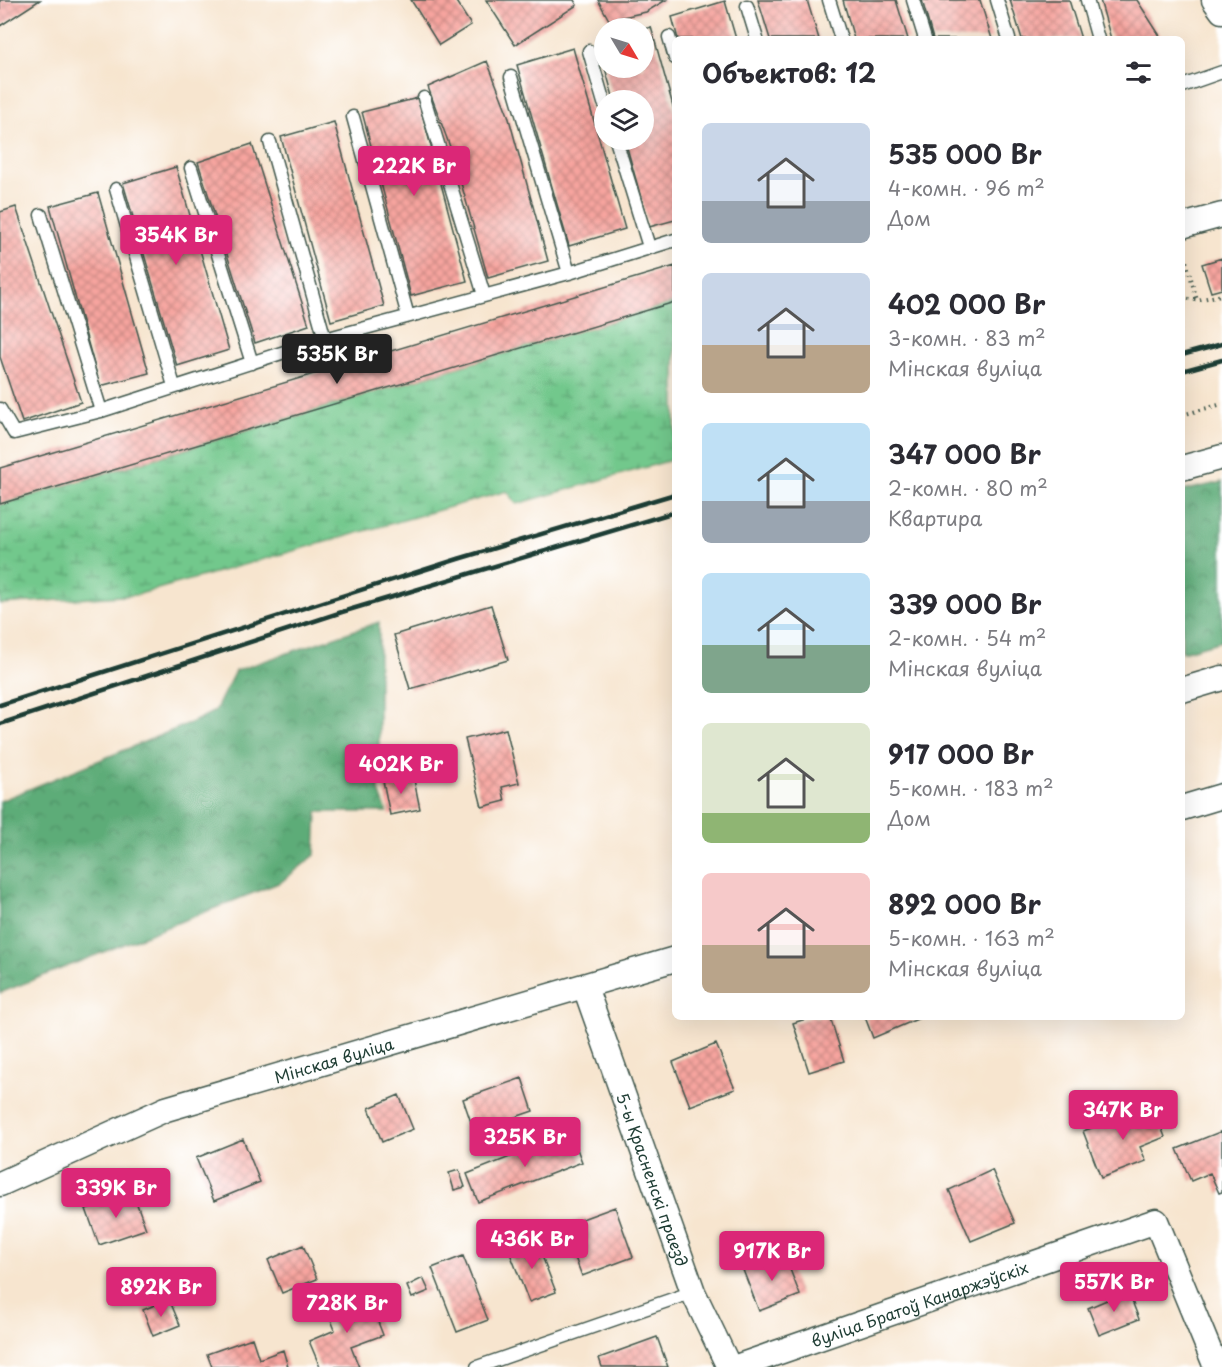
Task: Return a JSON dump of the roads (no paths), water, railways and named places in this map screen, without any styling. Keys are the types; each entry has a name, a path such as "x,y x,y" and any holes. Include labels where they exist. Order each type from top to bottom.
{"street":[{"path":"1214,0 1222,11"},
{"path":"1185,225 1222,215"},
{"path":"1185,467 1222,457"},
{"path":"1185,689 1222,678"},
{"path":"1185,807 1222,796"},
{"name":"Мінская вуліца","path":"0,1184 165,1109 672,960"},
{"name":"5-ы Красненскі праезд","path":"585,987 693,1292 729,1367"},
{"name":"вуліца Братоў Канаржэўскіх","path":"736,1367 1156,1221 1216,1367"}],"lane":[{"path":"829,0 840,36"},
{"path":"913,0 924,36"},
{"path":"997,0 1008,36"},
{"path":"1087,0 1097,36"},
{"path":"747,6 755,36"},
{"path":"669,37 672,48"},
{"path":"589,51 600,90"},
{"path":"1185,85 1222,72"},
{"path":"511,77 569,273"},
{"path":"424,98 484,295"},
{"path":"353,117 408,316"},
{"path":"270,142 325,339"},
{"path":"619,150 649,247"},
{"path":"191,168 252,363"},
{"path":"116,189 174,386"},
{"path":"41,215 101,411"},
{"path":"0,409 14,433 101,411 325,339 569,273 672,241"},
{"path":"477,1367 693,1292"}],"railway":[{"path":"1185,354 1222,344"},
{"path":"1185,370 1222,360"},
{"path":"0,705 458,559 672,495"},
{"path":"0,724 342,612 672,513"}]}
